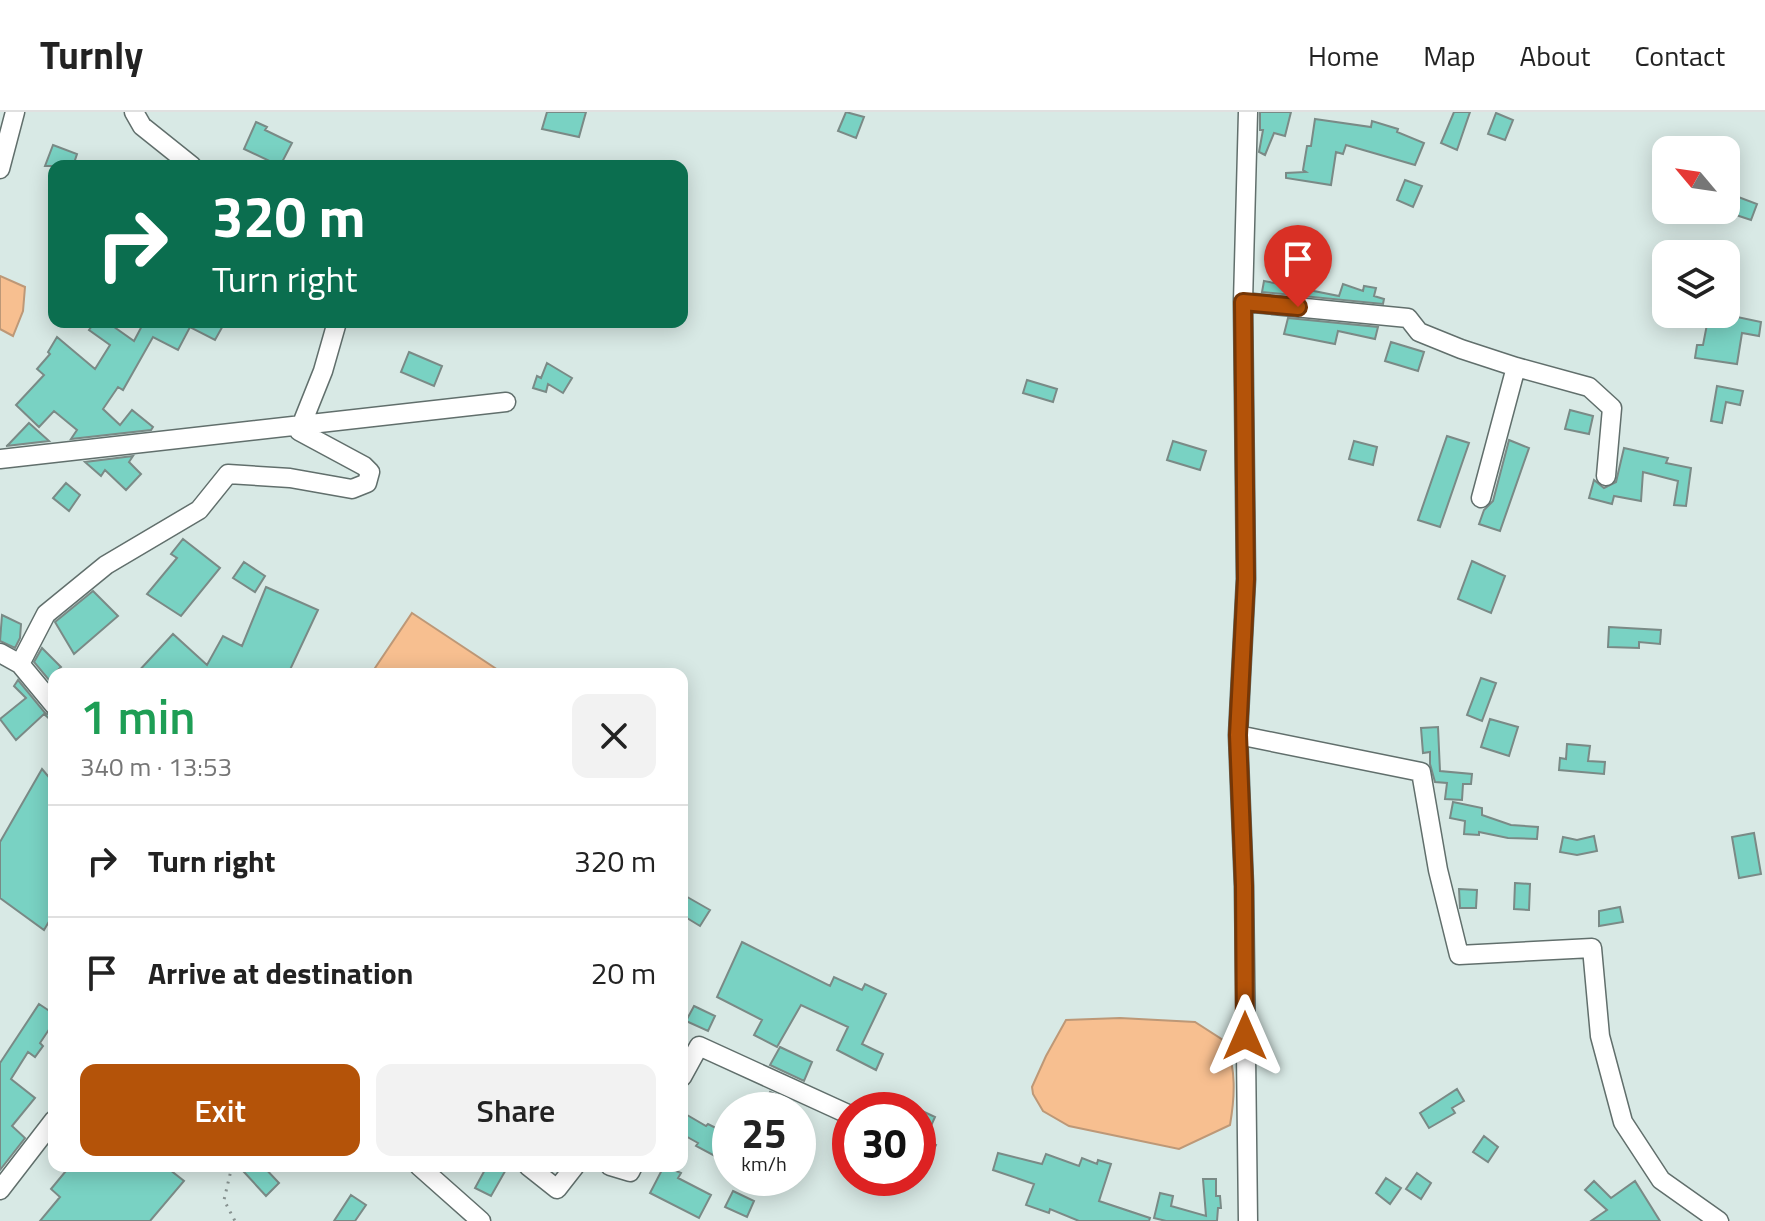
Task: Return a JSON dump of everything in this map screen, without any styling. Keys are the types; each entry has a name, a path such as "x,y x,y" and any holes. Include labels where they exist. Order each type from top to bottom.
{"street":[{"path":"0,169 15,112"},
{"path":"134,112 142,126 184,160"},
{"path":"1248,112 1243,302 1246,579 1238,735 1244,886 1248,1221"},
{"path":"1243,302 1408,318 1419,332 1461,349 1589,387 1612,408 1606,476"},
{"path":"20,664 46,614 106,565 199,510 228,474 290,478 352,489 367,483 370,472 364,466 299,431 323,371 335,328"},
{"path":"1481,498 1516,367"},
{"path":"0,459 506,402"},
{"path":"0,653 20,664 48,698"},
{"path":"1238,735 1421,772 1438,870 1459,955 1592,948 1600,1036 1623,1122 1661,1180 1719,1221"},
{"path":"688,1066 699,1046 832,1107"},
{"path":"0,1190 48,1128"},
{"path":"429,1172 481,1221"},
{"path":"536,1172 557,1189 570,1172"}],"path":[{"path":"231,1172 224,1200 235,1221"}],"shaded area":[{"path":"0,276 25,287 23,311 13,336 0,329"},
{"path":"412,613 495,668 375,668"},
{"path":"1120,1018 1195,1022 1226,1042 1234,1083 1230,1125 1179,1149 1069,1126 1043,1111 1032,1087 1066,1020"}],"building":[{"path":"547,112 586,112 579,137 542,129"},
{"path":"846,112 864,117 856,138 838,131"},
{"path":"1260,112 1291,112 1285,136 1274,133 1265,155 1259,152 1263,130 1260,130"},
{"path":"1454,112 1470,112 1457,150 1441,143"},
{"path":"1496,113 1513,120 1505,140 1488,134"},
{"path":"1315,119 1371,127 1372,121 1398,129 1397,132 1424,143 1415,165 1346,145 1343,154 1336,152 1331,185 1286,178 1286,173 1306,172 1303,170 1307,146 1311,146"},
{"path":"256,122 292,143 283,160 267,160 244,149"},
{"path":"53,145 77,154 75,160 48,160 48,166 45,166"},
{"path":"1405,180 1422,186 1413,207 1397,200"},
{"path":"1740,198 1757,204 1751,220 1740,216"},
{"path":"1264,281 1339,296 1343,284 1363,291 1364,286 1376,288 1374,296 1384,299 1383,304 1262,292"},
{"path":"1288,318 1378,327 1375,339 1338,331 1335,344 1284,334"},
{"path":"1740,318 1761,322 1759,336 1742,333 1737,364 1695,358 1697,345 1703,345 1706,328 1740,328"},
{"path":"116,328 134,341 141,328 189,328 178,350 153,337 123,390 118,387 103,409 120,425 132,410 153,427 151,430 71,439 77,430 54,411 39,427 16,405 44,375 37,369 50,354 48,352 57,337 95,369 110,345 89,330"},
{"path":"192,328 222,328 215,340"},
{"path":"1391,342 1424,352 1418,371 1385,361"},
{"path":"409,352 442,366 434,386 401,372"},
{"path":"547,363 572,378 563,393 548,384 546,392 533,388"},
{"path":"1027,380 1057,389 1053,402 1023,393"},
{"path":"1717,386 1743,391 1740,405 1726,402 1722,423 1711,421"},
{"path":"1570,410 1593,416 1589,434 1565,429"},
{"path":"29,423 49,441 7,446"},
{"path":"1447,436 1469,443 1440,527 1418,520"},
{"path":"1509,440 1529,448 1500,531 1479,524 1484,510 1493,501"},
{"path":"1173,441 1206,451 1200,470 1167,460"},
{"path":"1354,441 1377,447 1373,465 1349,459"},
{"path":"1624,448 1668,458 1666,463 1691,468 1686,506 1674,505 1678,481 1643,472 1641,501 1614,496 1612,504 1589,498 1594,480 1604,488 1616,482"},
{"path":"133,456 129,462 141,474 126,490 105,470 101,476 85,462"},
{"path":"66,483 80,495 69,511 53,498"},
{"path":"183,539 220,568 181,616 147,594 177,558 171,554"},
{"path":"1472,561 1505,576 1491,613 1458,599"},
{"path":"244,562 265,576 255,592 233,578"},
{"path":"266,587 318,610 291,668 142,668 173,634 207,665 223,636 242,646"},
{"path":"93,591 118,616 74,654 55,622"},
{"path":"2,615 21,624 20,638 15,648 0,641"},
{"path":"1609,627 1661,630 1660,644 1639,642 1639,648 1608,647"},
{"path":"42,648 61,667 48,668 48,679 34,662"},
{"path":"1481,678 1496,683 1482,721 1467,715"},
{"path":"18,680 48,714 48,718 44,714 16,740 0,719 26,698 14,686"},
{"path":"1490,719 1518,727 1509,756 1481,747"},
{"path":"1438,727 1440,771 1472,774 1471,784 1463,784 1462,800 1445,799 1447,783 1435,782 1430,752 1423,753 1421,728"},
{"path":"1567,744 1590,746 1588,761 1605,762 1604,774 1559,770 1560,758 1566,759"},
{"path":"42,769 48,776 48,923 44,930 0,898 0,842"},
{"path":"1453,802 1482,808 1482,815 1511,825 1538,827 1537,839 1508,838 1479,832 1479,835 1464,834 1465,821 1450,818"},
{"path":"1754,833 1761,874 1739,878 1732,837"},
{"path":"1594,836 1597,851 1577,855 1560,852 1563,837 1577,840"},
{"path":"1515,883 1530,884 1529,910 1514,909"},
{"path":"1459,889 1477,890 1476,908 1460,908"},
{"path":"688,897 710,910 700,926 688,919"},
{"path":"1620,907 1623,922 1599,926 1599,911"},
{"path":"742,942 830,986 834,977 862,990 865,984 886,994 862,1044 883,1054 876,1070 837,1050 848,1027 801,1005 777,1047 754,1035 762,1020 717,997"},
{"path":"39,1004 48,1010 48,1031 40,1043 43,1046 35,1057 28,1052 11,1079 35,1098 12,1126 25,1138 0,1170 0,1063"},
{"path":"694,1006 715,1016 708,1031 688,1022"},
{"path":"780,1047 812,1062 804,1081 770,1065"},
{"path":"1457,1089 1464,1101 1452,1108 1455,1113 1429,1128 1420,1113"},
{"path":"688,1116 706,1126 712,1126 712,1154 696,1146 698,1143 688,1137"},
{"path":"1484,1136 1498,1147 1488,1162 1473,1152"},
{"path":"998,1153 1042,1164 1046,1154 1079,1166 1082,1158 1097,1164 1098,1160 1111,1164 1099,1201 1150,1218 1149,1221 1079,1221 1050,1209 1049,1213 1026,1205 1034,1184 993,1170"},
{"path":"65,1172 173,1172 184,1181 150,1221 40,1221 60,1197 51,1189"},
{"path":"244,1172 269,1172 279,1183 266,1196"},
{"path":"484,1172 505,1172 491,1196 475,1188"},
{"path":"661,1172 679,1172 681,1173 678,1178 711,1195 699,1218 650,1193"},
{"path":"1417,1173 1431,1183 1421,1199 1406,1189"},
{"path":"1386,1178 1401,1188 1390,1204 1376,1193"},
{"path":"1203,1179 1216,1179 1216,1196 1220,1196 1221,1208 1218,1208 1217,1221 1166,1221 1154,1218 1160,1193 1173,1196 1171,1206 1206,1216"},
{"path":"1594,1181 1611,1198 1635,1181 1660,1221 1591,1221 1607,1210 1585,1190"},
{"path":"351,1195 366,1205 355,1221 334,1221"},
{"path":"730,1196 744,1196 754,1201 747,1217 725,1207"}],"route":[{"path":"1245,1036 1244,886 1238,735 1246,579 1243,302 1298,307"}]}
